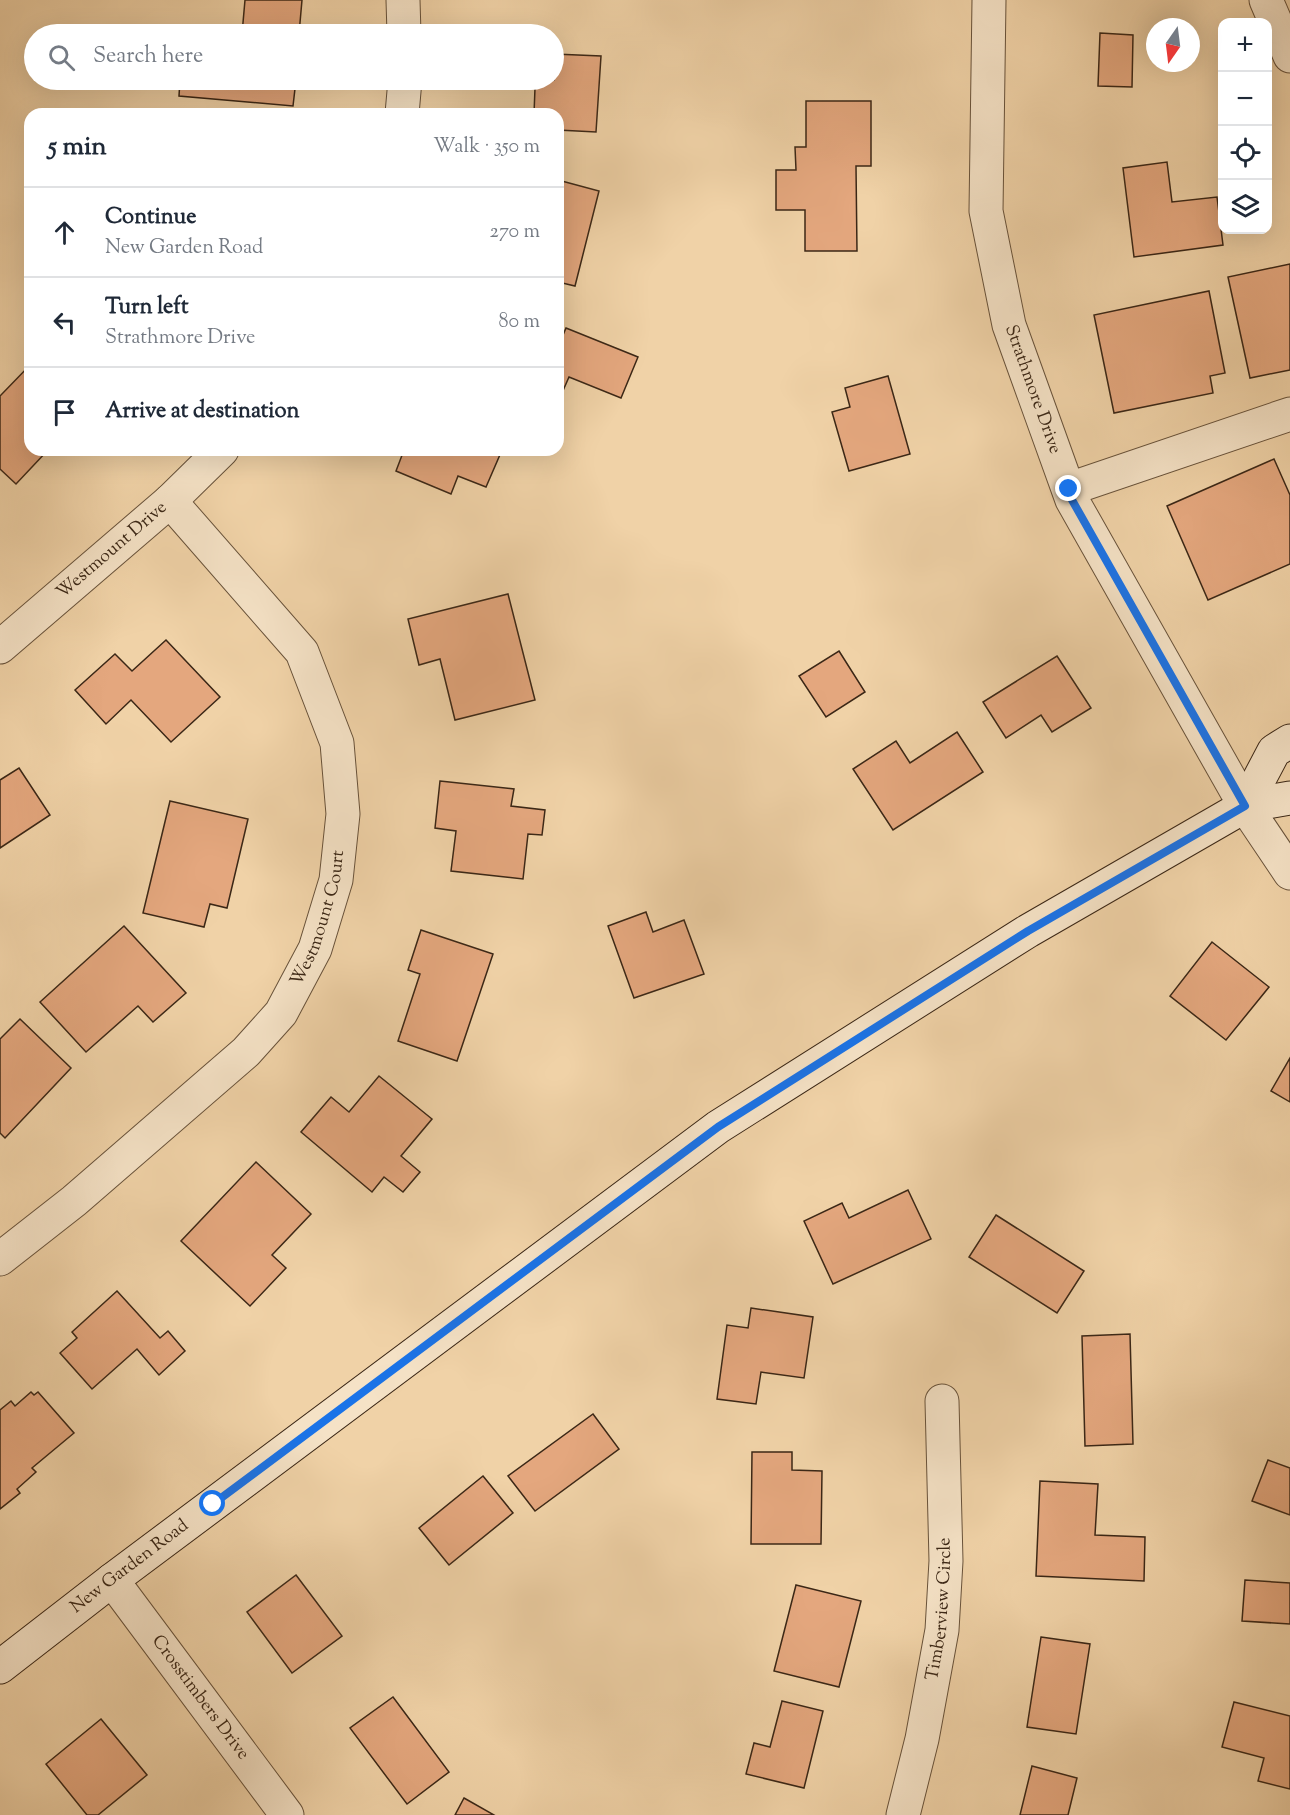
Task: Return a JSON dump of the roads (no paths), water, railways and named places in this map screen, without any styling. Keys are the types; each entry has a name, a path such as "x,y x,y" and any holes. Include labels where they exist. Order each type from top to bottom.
{"street":[{"path":"404,0 404,24"},
{"name":"Strathmore Drive","path":"989,0 986,211 1009,325 1072,500 1245,806 1290,873"},
{"path":"1266,0 1290,56"},
{"path":"403,108 404,90"},
{"path":"1069,489 1290,414"},
{"name":"Westmount Drive","path":"0,647 170,501 216,456"},
{"name":"Westmount Court","path":"0,1258 74,1201 246,1052 281,1013 315,949 336,880 342,814 337,743 302,652 170,501"},
{"path":"1245,806 1274,751 1290,741"},
{"name":"New Garden Road","path":"0,1667 112,1580 718,1127 1028,931 1245,806 1290,798"},
{"name":"Timberview Circle","path":"903,1815 922,1739 942,1629 946,1561 942,1401"},
{"name":"Crosstimbers Drive","path":"112,1580 287,1815"}]}
